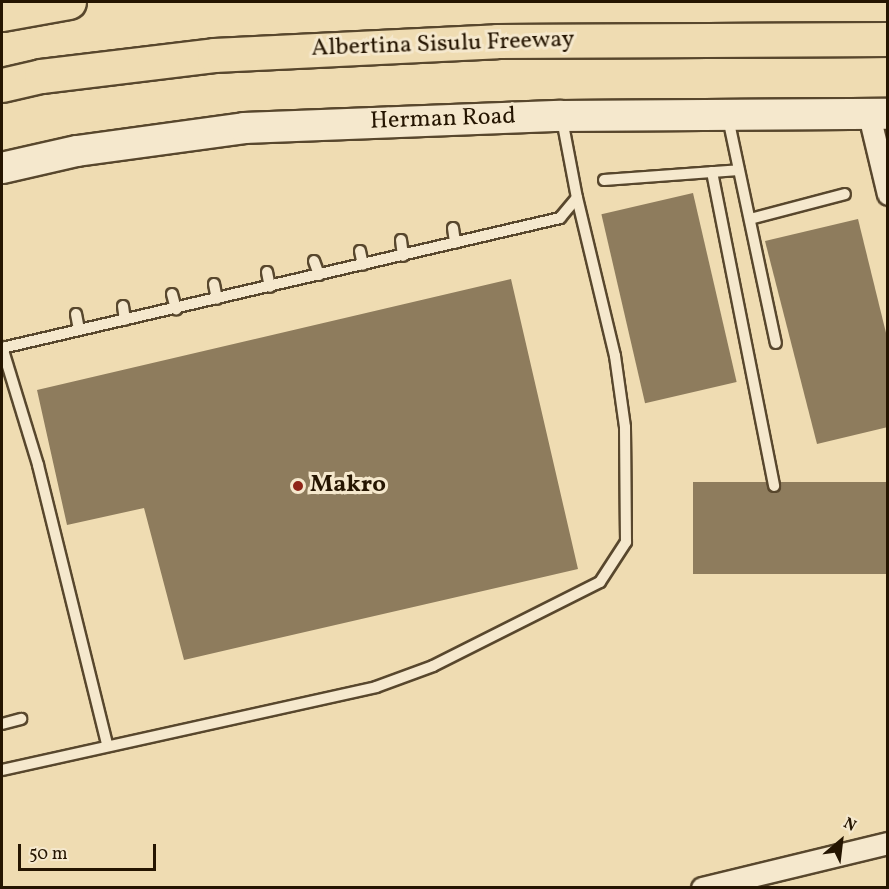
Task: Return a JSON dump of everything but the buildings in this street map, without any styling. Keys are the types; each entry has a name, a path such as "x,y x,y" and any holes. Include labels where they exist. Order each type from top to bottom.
{"highway":[{"path":"2,14 69,2"},
{"name":"Albertina Sisulu Freeway","path":"2,85 41,76 214,55 497,41 888,39"}],"main road":[{"name":"Herman Road","path":"2,168 77,151 244,128 561,116 878,115"}],"street":[{"path":"878,115 888,194"},
{"path":"702,888 888,843"}],"lane":[{"path":"727,115 777,344"},
{"path":"2,770 107,744 376,687 433,666 600,582 626,542 625,426 615,356 577,198 561,116"},
{"path":"604,180 739,170"},
{"path":"712,172 774,486"},
{"path":"750,219 845,194"},
{"path":"107,744 38,465 12,390 2,348 403,256 455,243 497,227 560,218 577,198"},
{"path":"453,228 455,243"},
{"path":"401,240 403,256"},
{"path":"360,252 363,265"},
{"path":"314,261 318,275"},
{"path":"267,272 270,287"},
{"path":"214,284 217,299"},
{"path":"172,294 176,309"},
{"path":"123,306 124,320"},
{"path":"76,314 79,330"},
{"path":"2,378 12,390"},
{"path":"2,724 21,719"}],"place":[{"name":"Makro","path":"298,486"}]}
